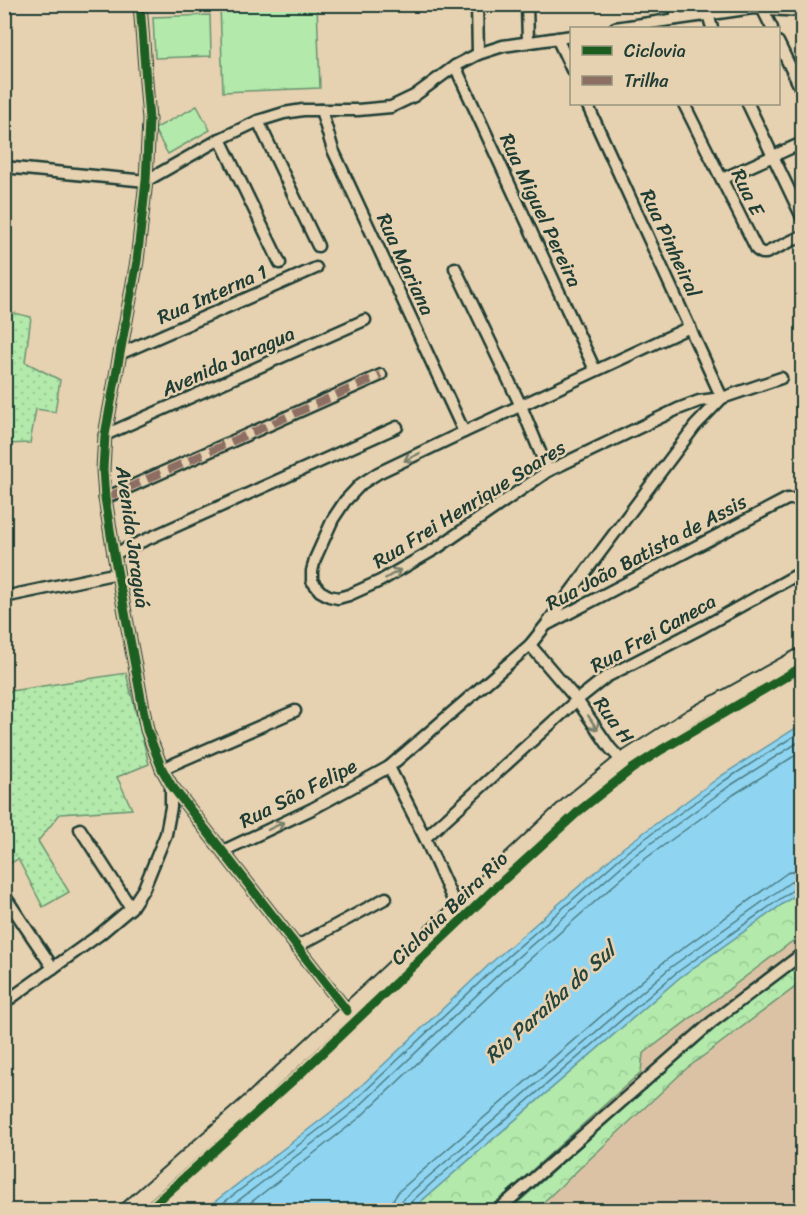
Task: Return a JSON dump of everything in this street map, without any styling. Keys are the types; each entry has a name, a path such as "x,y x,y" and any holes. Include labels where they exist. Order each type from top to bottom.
{"main road":[{"path":"127,1210 252,1100 568,806 622,761 692,716 802,655"}],"street":[{"name":"Avenida Jaraguá","path":"140,4 149,120 146,181 137,261 105,435 103,469 114,554 147,730 162,769 171,785 347,1011"},
{"path":"477,4 478,54"},
{"path":"527,4 528,42"},
{"path":"676,4 676,19"},
{"path":"622,27 676,19 708,9 756,7 802,11"},
{"path":"756,7 771,27"},
{"path":"708,9 712,27"},
{"path":"4,167 146,181 220,139 284,113 390,107 414,96 455,66 478,54 503,46 570,36"},
{"path":"557,38 570,66"},
{"path":"780,46 802,91"},
{"name":"Rua Miguel Pereira","path":"455,66 596,369"},
{"name":"Rua Pinheiral","path":"587,105 722,398"},
{"name":"Rua E","path":"685,105 759,252 766,253 802,236"},
{"path":"748,105 802,217"},
{"name":"Rua Mariana","path":"321,110 333,150 464,432"},
{"path":"258,122 318,246"},
{"path":"220,139 280,263"},
{"path":"722,179 802,142"},
{"name":"Rua Interna 1","path":"122,352 316,268"},
{"path":"455,268 521,406 548,471"},
{"name":"Avenida Jaragua","path":"105,435 365,320"},
{"name":"Rua Frei Henrique Soares","path":"690,327 378,473 361,484 345,501 333,519 312,571 312,581 320,591 329,596 338,598 349,595 438,549 548,471 678,409 699,401 722,398 781,378"},
{"path":"105,498 381,375"},
{"path":"546,625 695,426 722,398"},
{"path":"114,554 397,427"},
{"name":"Rua João Batista de Assis","path":"389,767 530,645 546,625 787,499 794,497 802,502"},
{"name":"Rua Frei Caneca","path":"425,838 577,700 606,677 802,572"},
{"path":"4,597 118,573"},
{"name":"Rua H","path":"530,645 577,700 610,748 622,761"},
{"path":"162,769 295,711"},
{"path":"389,767 425,838 457,909"},
{"name":"Rua São Felipe","path":"223,850 312,809 389,767"},
{"path":"6,998 99,935 131,908 144,888 166,834 171,807 171,785"},
{"path":"80,829 131,908"},
{"path":"4,895 53,968"},
{"path":"296,947 386,898"},
{"path":"498,1210 711,1022 802,954"}],"shaded area":[{"path":"802,890 802,1210 411,1210 679,978"}],"green space":[{"path":"220,5 317,5 320,88 223,92"},
{"path":"210,15 211,56 155,58 153,17"},
{"path":"197,106 210,130 168,154 154,129"},
{"path":"6,311 31,317 25,362 60,380 55,412 36,409 30,443 5,444"},
{"path":"126,673 149,764 117,777 132,809 60,814 38,841 69,892 43,907 18,859 5,866 5,692"},
{"path":"802,890 802,934 643,1054 641,1072 488,1210 411,1210 679,978"},
{"path":"802,962 802,982 686,1069 535,1210 510,1210 718,1023"}],"water":[{"name":"Rio Paraíba do Sul","path":"802,724 802,890 679,978 411,1210 204,1210 344,1102 492,962 624,847 721,776"}],"marked path":[{"path":"105,498 381,375"}],"cycle path":[{"path":"140,4 149,120 146,181 137,261 105,435 103,469 114,554 147,730 162,769 171,785 347,1011"},
{"name":"Ciclovia Beira Rio","path":"148,1210 298,1076 579,811 632,769 661,750 802,667"}]}
